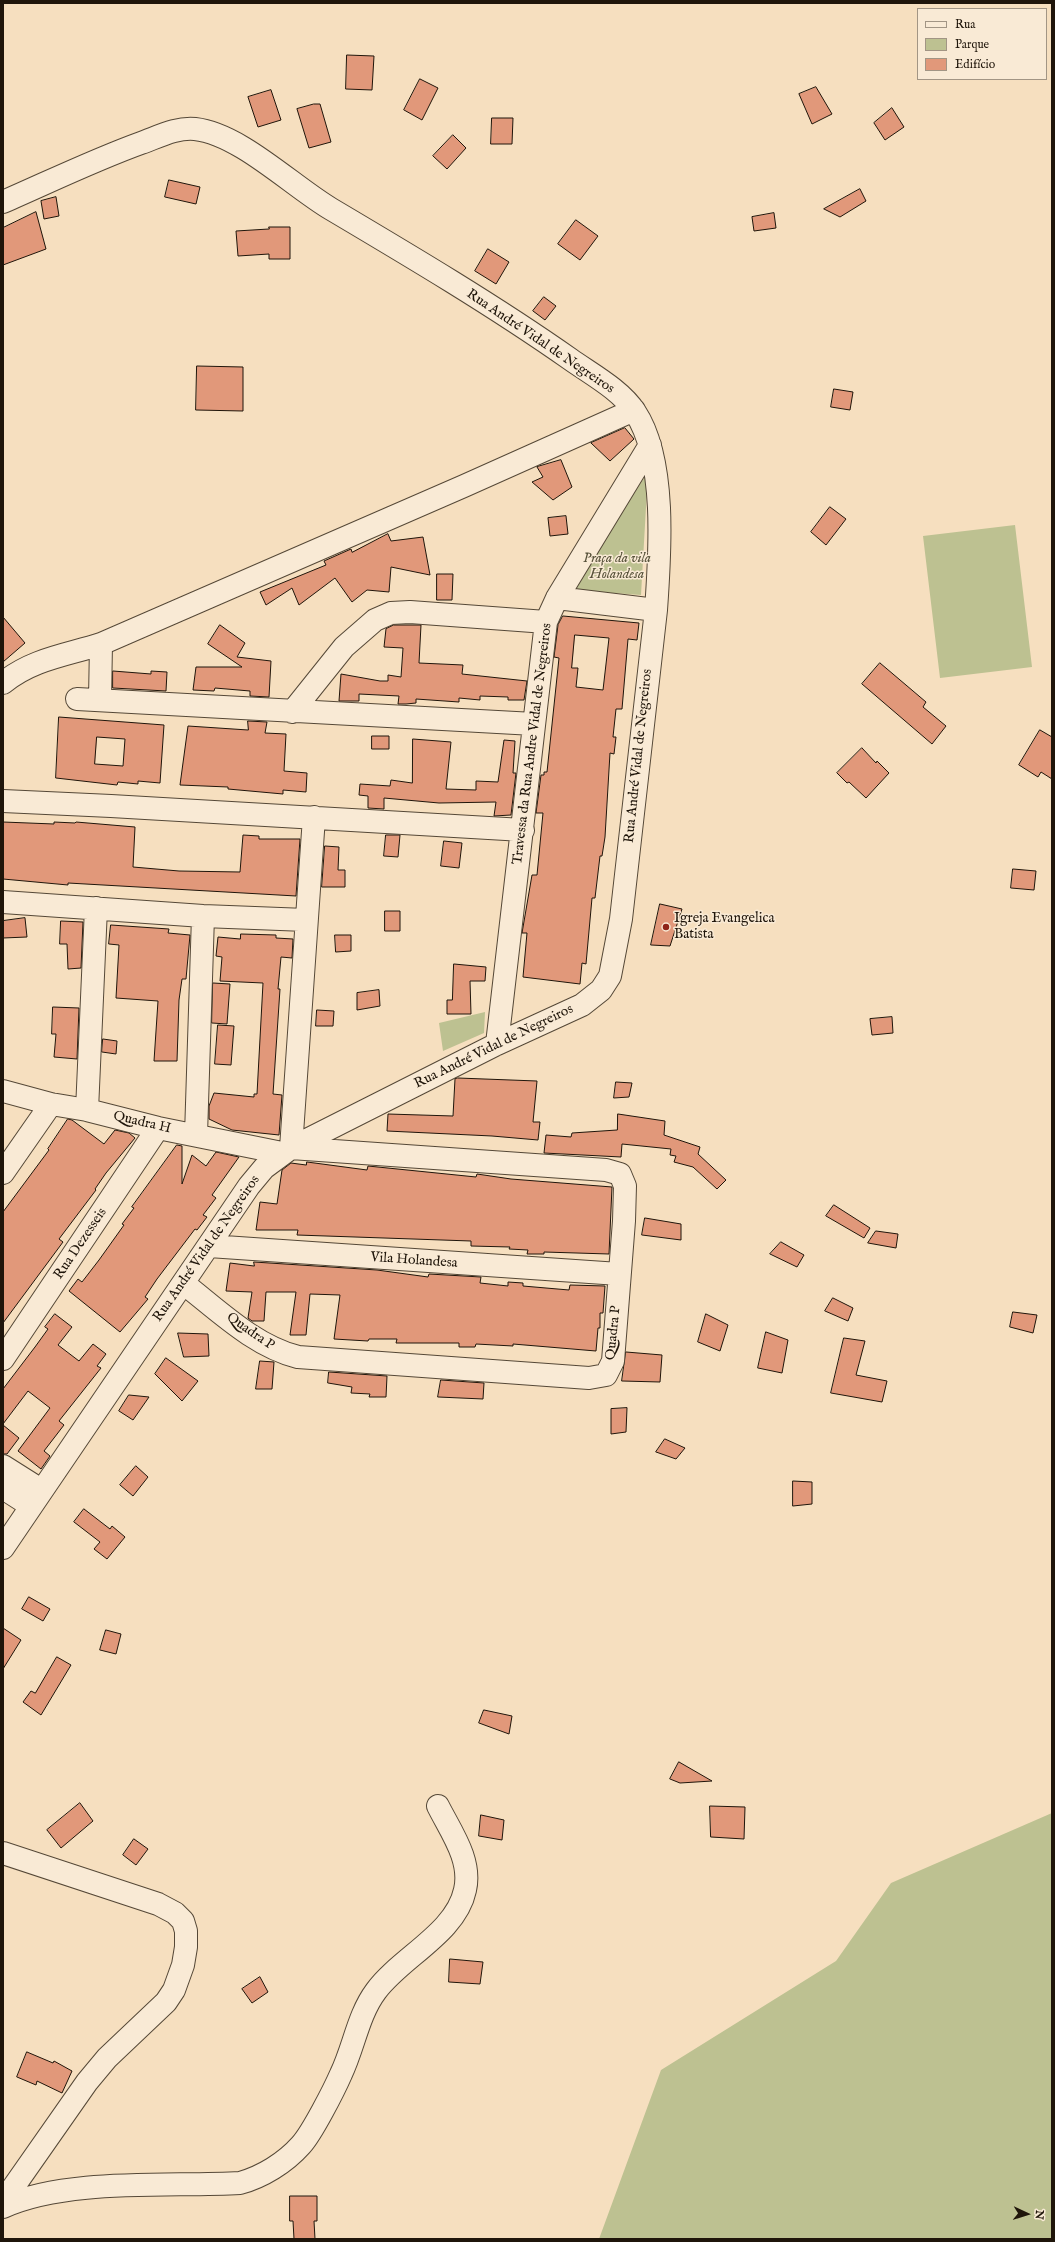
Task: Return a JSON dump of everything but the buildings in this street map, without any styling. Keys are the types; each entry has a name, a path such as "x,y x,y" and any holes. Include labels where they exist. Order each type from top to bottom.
{"street":[{"name":"Rua André Vidal de Negreiros","path":"3,202 115,153 172,131 192,128 214,132 238,145 330,209 525,328 614,392 634,410 643,425 650,446 656,484 660,559 656,610 620,919 610,976 601,990 582,1005 497,1044 287,1150 264,1168 249,1186 183,1282 3,1548"},
{"path":"3,683 21,669 35,663 101,644 464,486 634,410"},
{"name":"Travessa da Rua Andre Vidal de Negreiros","path":"497,1044 546,622 557,598 650,446"},
{"path":"557,598 656,610"},
{"path":"292,712 344,647 375,620 391,613 410,612 546,622"},
{"path":"100,699 101,644"},
{"path":"76,699 100,699 292,712 534,724"},
{"path":"3,801 314,817 523,830"},
{"path":"287,1150 314,817"},
{"path":"3,902 203,916 306,920"},
{"path":"87,1110 96,908"},
{"path":"196,1135 203,916"},
{"name":"Quadra H","path":"3,1091 50,1104 87,1110 158,1128 287,1150"},
{"path":"3,1173 50,1104"},
{"name":"Rua Dezesseis","path":"3,1359 158,1128"},
{"name":"Quadra P","path":"183,1282 260,1342 282,1353 298,1357 589,1378 606,1375 613,1361 625,1186 620,1174 614,1172 287,1150"},
{"name":"Vila Holandesa","path":"209,1246 619,1274"},
{"path":"3,1466 36,1498"},
{"path":"3,1488 36,1498"},
{"path":"3,2207 23,2198 72,2190 240,2183 255,2179 276,2166 302,2145 341,2074 365,2009 376,1990 396,1968 444,1927 460,1906 466,1890 466,1864 438,1806"},
{"path":"3,1853 158,1904 175,1913 183,1920 186,1931 186,1947 183,1964 174,1990 166,2002 107,2058 87,2082 3,2202"}],"green space":[{"name":"Praça da vila Holandesa","path":"648,472 641,595 571,590"},
{"path":"1015,525 1032,667 940,678 923,536"},
{"path":"485,1012 484,1033 443,1051 439,1023"},
{"path":"1052,1813 1052,2239 599,2239 661,2070 836,1961 891,1883"}],"place":[{"name":"Igreja Evangelica Batista","path":"666,927"}]}
